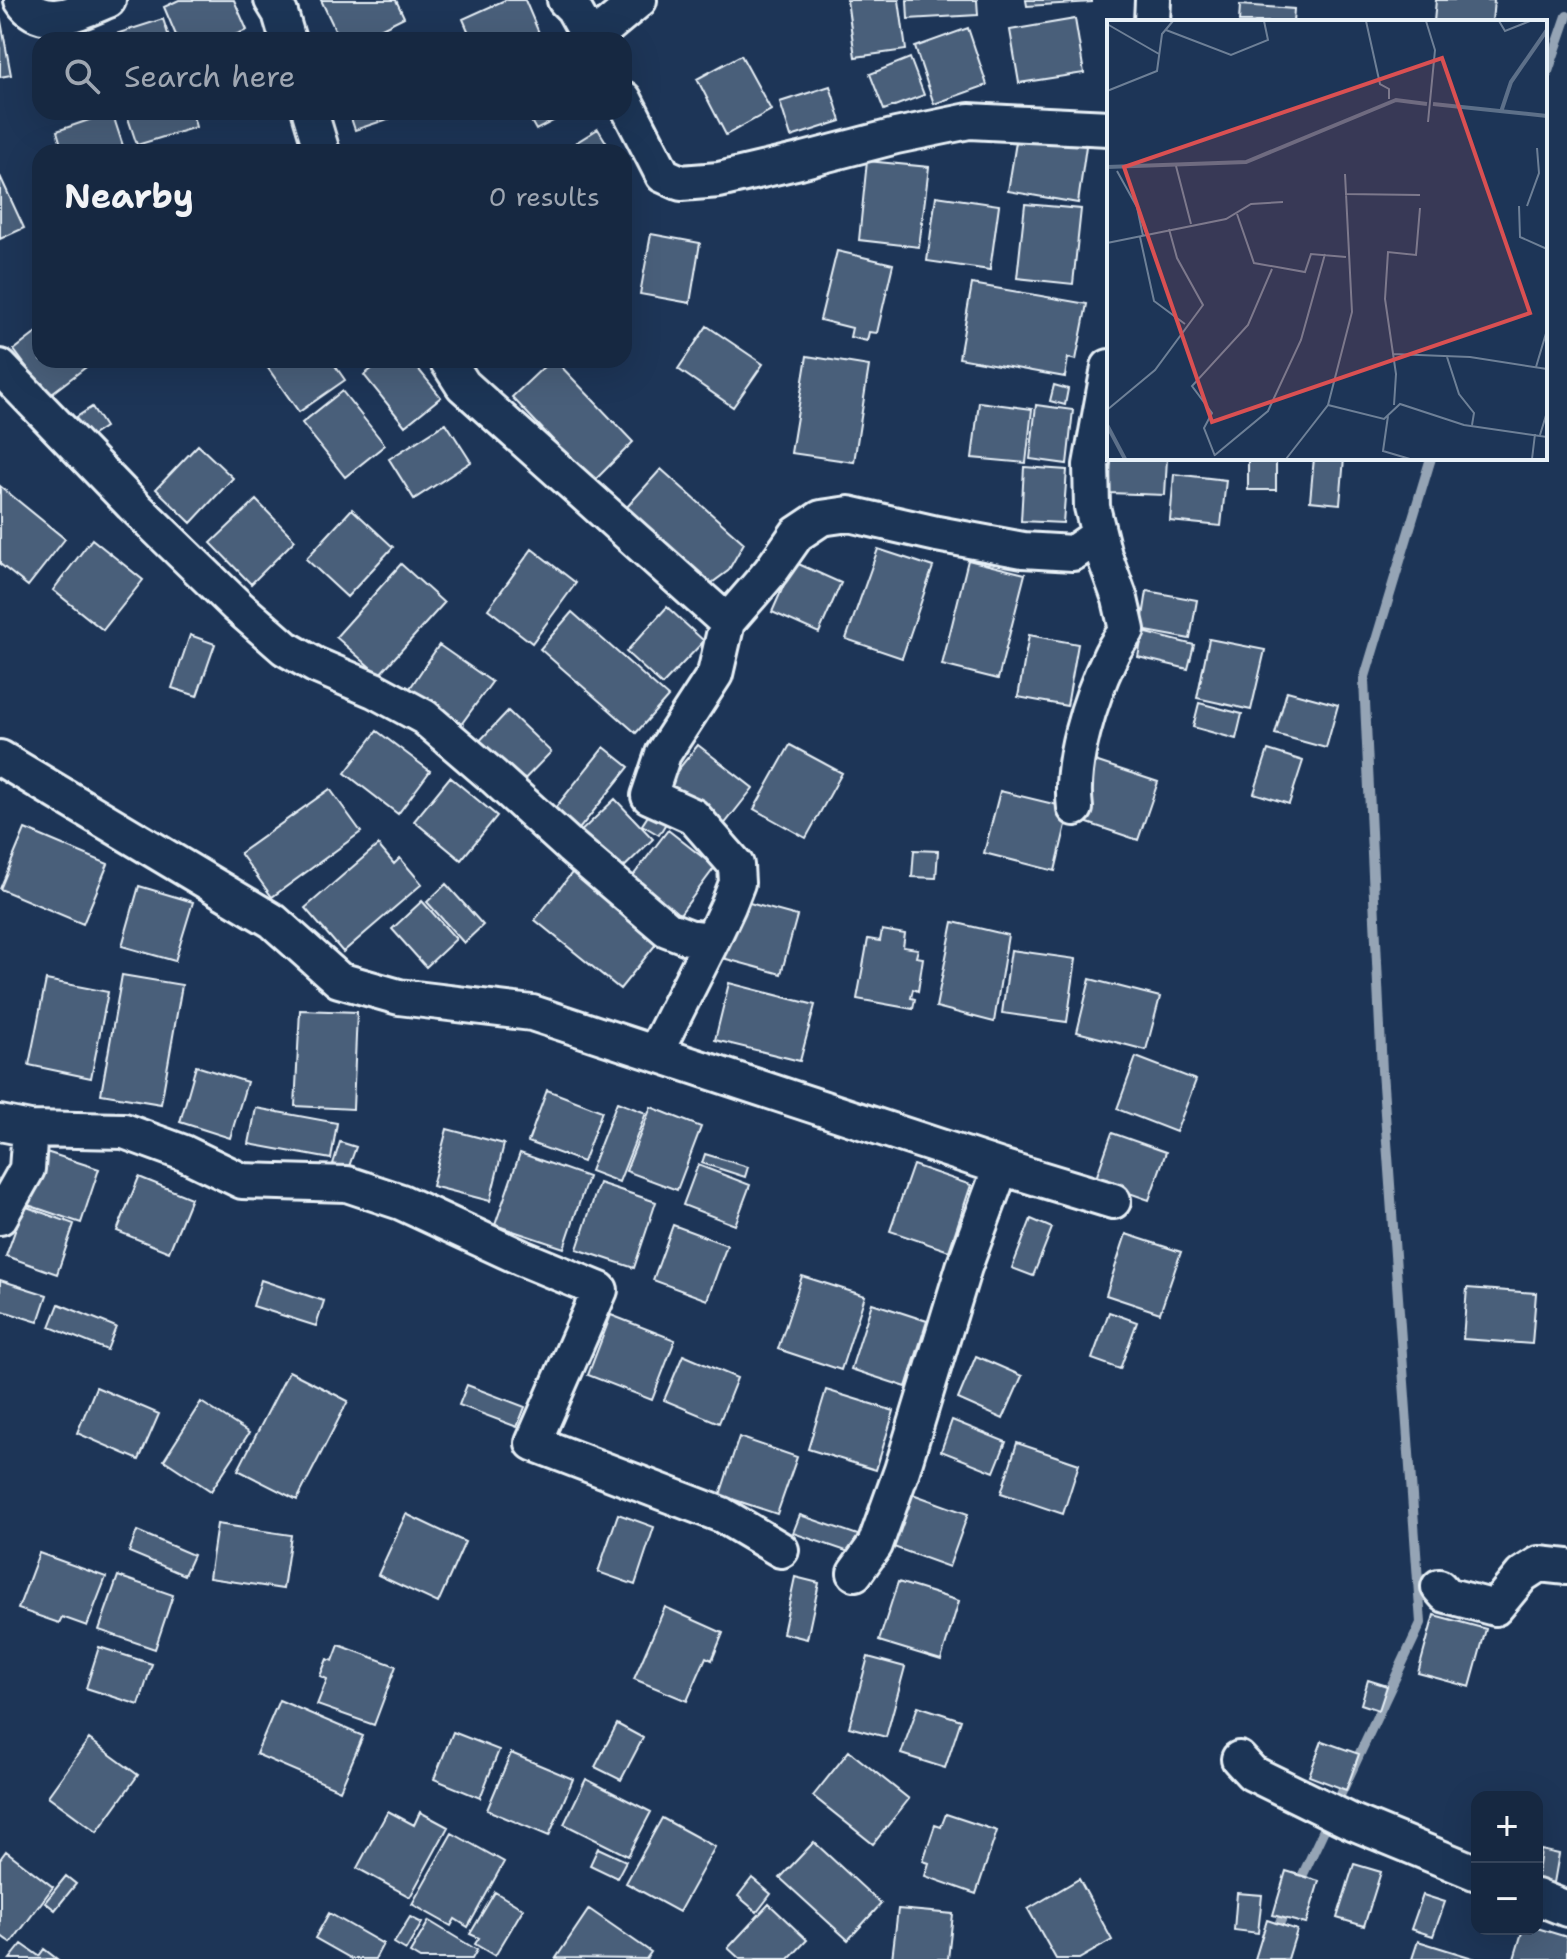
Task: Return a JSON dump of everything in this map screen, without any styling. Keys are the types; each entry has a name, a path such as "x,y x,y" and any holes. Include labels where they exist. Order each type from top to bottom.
{"street":[{"path":"22,0 27,9 49,19 85,10 108,0"},
{"path":"272,0 286,32"},
{"path":"565,0 586,32"},
{"path":"601,32 639,0"},
{"path":"1152,20 1153,0"},
{"path":"632,115 663,175 681,183 719,180 969,121 1107,128"},
{"path":"312,120 320,144"},
{"path":"0,367 132,504 285,648 424,717 667,929 688,937 712,940"},
{"path":"452,368 463,385 727,622"},
{"path":"1075,808 1073,794 1085,721 1110,655 1127,630 1092,507 1091,465 1107,378"},
{"path":"655,1053 737,883 736,865 693,816 649,796 663,754 715,674 727,622 771,571 797,534 821,518 849,514 1023,550 1073,553 1099,535"},
{"path":"0,758 273,921 339,980 399,997 532,1013 1113,1201"},
{"path":"0,1217 27,1169 15,1126 124,1131 184,1153 242,1181 347,1184 401,1202 600,1290 533,1443 722,1515 781,1550"},
{"path":"855,1573 875,1545 902,1470 964,1267 1001,1167"},
{"path":"1439,1587 1446,1595 1495,1608 1522,1575 1539,1564 1567,1567"},
{"path":"1239,1759 1252,1773 1350,1821 1471,1871"},
{"path":"1543,1899 1567,1909"}],"building":[{"path":"179,0 234,0 247,30 175,32 164,7"},
{"path":"321,0 396,0 404,17 374,32 336,32"},
{"path":"505,0 525,0 539,32 469,32 463,19"},
{"path":"847,0 899,0 906,50 855,57"},
{"path":"907,0 977,0 978,15 908,19"},
{"path":"1026,0 1092,0 1092,2 1027,6"},
{"path":"1436,0 1494,0 1492,20 1434,20"},
{"path":"1240,5 1294,9 1293,20 1239,20"},
{"path":"163,19 167,32 122,32"},
{"path":"1075,19 1084,73 1019,83 1010,30"},
{"path":"0,22 11,75 0,77"},
{"path":"968,28 987,85 934,104 915,47"},
{"path":"741,55 771,110 726,135 697,79"},
{"path":"910,58 924,95 884,110 870,74"},
{"path":"830,86 841,121 791,137 780,102"},
{"path":"89,120 115,120 122,144 61,144 57,131"},
{"path":"129,120 194,120 196,127 137,144"},
{"path":"352,120 385,120 355,130"},
{"path":"530,120 555,120 536,130"},
{"path":"598,129 607,144 574,144"},
{"path":"1017,136 1086,146 1078,203 1008,191"},
{"path":"867,161 929,167 919,247 859,240"},
{"path":"0,176 24,228 0,239"},
{"path":"936,196 999,205 990,270 927,261"},
{"path":"1025,204 1081,209 1073,284 1017,278"},
{"path":"651,234 700,243 690,303 640,294"},
{"path":"837,251 893,264 877,333 869,332 867,341 850,337 852,328 820,320"},
{"path":"972,284 1087,304 1076,360 1068,358 1065,377 959,358"},
{"path":"707,326 763,364 733,407 678,369"},
{"path":"32,336 32,368 85,368 48,396 14,350"},
{"path":"807,356 869,366 854,462 791,453"},
{"path":"268,368 337,368 345,380 299,412"},
{"path":"373,368 417,368 441,397 405,426 364,375"},
{"path":"543,368 563,368 633,442 593,482 512,397"},
{"path":"1054,385 1068,389 1065,405 1050,401"},
{"path":"342,391 385,445 345,477 302,423"},
{"path":"979,402 1032,409 1026,463 972,458"},
{"path":"1036,405 1073,410 1067,464 1030,459"},
{"path":"92,407 105,427 82,442 69,422"},
{"path":"446,423 471,462 414,499 389,459"},
{"path":"198,445 233,478 191,523 156,489"},
{"path":"1111,460 1167,460 1165,495 1109,493"},
{"path":"1248,460 1276,460 1276,490 1248,490"},
{"path":"1314,460 1344,460 1340,504 1310,501"},
{"path":"1024,467 1067,470 1063,523 1021,521"},
{"path":"661,469 744,543 728,571 701,591 618,517"},
{"path":"1174,474 1226,480 1221,526 1170,521"},
{"path":"0,486 65,539 28,586 0,564"},
{"path":"256,500 295,540 251,584 211,543"},
{"path":"352,509 393,547 347,597 306,559"},
{"path":"92,539 143,580 103,630 53,590"},
{"path":"532,549 576,583 532,643 488,609"},
{"path":"878,549 933,567 902,658 846,639"},
{"path":"968,560 1025,574 998,679 942,665"},
{"path":"794,562 841,583 819,633 772,612"},
{"path":"401,564 444,603 379,675 336,637"},
{"path":"1147,591 1197,600 1190,639 1141,630"},
{"path":"667,607 704,641 662,685 626,652"},
{"path":"572,612 668,697 636,733 540,649"},
{"path":"1143,632 1194,645 1188,669 1138,657"},
{"path":"190,635 215,644 197,696 172,688"},
{"path":"1029,635 1078,644 1067,706 1018,697"},
{"path":"1209,639 1265,650 1251,710 1197,698"},
{"path":"439,645 492,682 457,730 406,694"},
{"path":"1287,691 1338,705 1326,748 1275,734"},
{"path":"1199,703 1242,714 1236,739 1193,727"},
{"path":"508,711 551,752 515,789 473,748"},
{"path":"377,731 430,771 398,814 345,773"},
{"path":"698,745 753,788 719,831 664,787"},
{"path":"790,745 842,773 806,838 754,809"},
{"path":"604,747 629,767 572,838 547,818"},
{"path":"1268,750 1303,761 1289,804 1254,793"},
{"path":"1095,761 1158,782 1138,840 1076,819"},
{"path":"450,777 497,816 461,860 414,821"},
{"path":"330,789 361,832 272,897 240,853"},
{"path":"1000,791 1070,808 1055,871 984,853"},
{"path":"615,799 653,839 614,877 575,837"},
{"path":"653,808 669,818 659,835 642,825"},
{"path":"25,829 108,864 83,924 0,889"},
{"path":"668,830 715,867 674,922 626,885"},
{"path":"378,845 394,864 400,858 422,884 343,952 305,908"},
{"path":"914,850 938,851 936,878 912,877"},
{"path":"575,869 661,938 620,989 535,920"},
{"path":"446,884 483,925 464,943 427,902"},
{"path":"139,886 193,902 175,961 122,946"},
{"path":"735,899 797,916 781,974 719,957"},
{"path":"422,901 456,939 426,967 392,929"},
{"path":"953,922 1008,935 994,1022 936,1007"},
{"path":"882,930 905,934 903,947 918,949 916,957 923,958 918,991 913,989 911,998 915,999 913,1009 857,999 868,939 880,941"},
{"path":"1011,950 1076,959 1067,1022 1002,1013"},
{"path":"122,975 182,985 161,1104 101,1094"},
{"path":"1090,979 1160,997 1146,1050 1077,1032"},
{"path":"46,980 108,992 91,1078 29,1065"},
{"path":"729,983 815,1005 800,1061 715,1040"},
{"path":"300,1010 357,1012 353,1109 295,1106"},
{"path":"1136,1057 1196,1080 1176,1132 1117,1109"},
{"path":"196,1066 247,1082 230,1138 180,1122"},
{"path":"547,1090 602,1111 583,1162 528,1142"},
{"path":"617,1102 646,1113 619,1182 590,1171"},
{"path":"651,1107 701,1127 677,1190 626,1171"},
{"path":"256,1108 337,1123 331,1159 249,1144"},
{"path":"447,1129 504,1144 490,1201 432,1186"},
{"path":"1112,1133 1166,1152 1149,1200 1095,1181"},
{"path":"340,1142 356,1147 348,1169 333,1164"},
{"path":"43,1151 99,1169 81,1223 25,1204"},
{"path":"520,1153 588,1177 564,1248 495,1225"},
{"path":"705,1154 748,1167 745,1177 702,1163"},
{"path":"698,1165 750,1185 735,1225 683,1205"},
{"path":"913,1165 971,1185 949,1251 890,1231"},
{"path":"139,1177 191,1198 169,1252 117,1231"},
{"path":"599,1183 656,1202 634,1268 577,1249"},
{"path":"24,1206 74,1224 57,1274 6,1256"},
{"path":"1031,1219 1052,1228 1033,1276 1012,1268"},
{"path":"673,1225 727,1245 707,1300 653,1280"},
{"path":"1126,1234 1181,1252 1160,1313 1106,1295"},
{"path":"802,1276 865,1296 841,1370 778,1349"},
{"path":"0,1280 47,1295 38,1322 0,1310"},
{"path":"261,1280 324,1301 316,1326 253,1306"},
{"path":"1467,1288 1536,1293 1532,1344 1463,1339"},
{"path":"872,1303 927,1321 906,1387 851,1369"},
{"path":"59,1304 116,1327 107,1350 50,1327"},
{"path":"1109,1312 1137,1322 1120,1369 1092,1359"},
{"path":"611,1315 675,1340 652,1400 588,1375"},
{"path":"683,1355 737,1378 719,1423 664,1400"},
{"path":"976,1356 1022,1376 1003,1419 958,1399"},
{"path":"289,1371 348,1401 297,1500 238,1470"},
{"path":"467,1385 525,1407 517,1427 459,1405"},
{"path":"96,1387 159,1414 139,1460 77,1433"},
{"path":"826,1390 894,1411 876,1470 808,1449"},
{"path":"201,1402 249,1433 211,1491 164,1460"},
{"path":"952,1420 1006,1442 994,1472 941,1451"},
{"path":"739,1437 797,1457 777,1514 720,1495"},
{"path":"1017,1443 1079,1464 1063,1514 1001,1493"},
{"path":"907,1492 968,1514 949,1567 888,1545"},
{"path":"406,1514 465,1542 438,1603 378,1575"},
{"path":"618,1514 654,1527 635,1585 598,1572"},
{"path":"800,1515 858,1535 852,1553 793,1533"},
{"path":"217,1524 291,1535 283,1589 209,1578"},
{"path":"137,1531 193,1555 184,1575 129,1552"},
{"path":"39,1553 106,1577 87,1626 62,1617 59,1623 18,1609"},
{"path":"118,1576 173,1595 155,1649 99,1630"},
{"path":"795,1577 819,1583 807,1639 783,1633"},
{"path":"898,1582 959,1601 941,1660 879,1641"},
{"path":"665,1607 723,1633 712,1660 706,1657 687,1701 634,1679"},
{"path":"1434,1615 1486,1629 1470,1687 1418,1673"},
{"path":"339,1645 396,1666 374,1725 317,1705 327,1679 320,1676 327,1659 333,1661"},
{"path":"99,1647 152,1664 139,1705 86,1688"},
{"path":"868,1657 905,1667 886,1737 849,1727"},
{"path":"1368,1680 1387,1686 1379,1710 1361,1704"},
{"path":"279,1700 363,1736 340,1790 256,1754"},
{"path":"918,1706 961,1720 945,1768 901,1754"},
{"path":"617,1724 643,1738 621,1780 595,1767"},
{"path":"453,1732 499,1750 480,1798 434,1779"},
{"path":"89,1739 138,1775 97,1832 48,1796"},
{"path":"1322,1741 1359,1754 1346,1790 1309,1776"},
{"path":"849,1751 909,1799 873,1844 813,1796"},
{"path":"511,1753 573,1779 549,1836 487,1810"},
{"path":"586,1779 651,1812 628,1856 564,1824"},
{"path":"388,1811 414,1825 420,1812 448,1827 410,1897 357,1868"},
{"path":"946,1814 997,1831 976,1894 925,1876 929,1863 923,1861 935,1825 941,1827"},
{"path":"662,1818 715,1847 679,1912 626,1883"},
{"path":"452,1833 504,1862 468,1927 455,1919 451,1926 412,1904"},
{"path":"814,1842 881,1904 848,1940 780,1878"},
{"path":"598,1848 626,1861 617,1878 590,1865"},
{"path":"1543,1850 1559,1854 1554,1883 1543,1882"},
{"path":"6,1851 53,1887 11,1943 0,1935 0,1859"},
{"path":"1354,1864 1381,1872 1364,1926 1337,1918"},
{"path":"1286,1871 1319,1881 1306,1924 1273,1915"},
{"path":"66,1876 76,1884 55,1910 45,1902"},
{"path":"752,1878 771,1894 757,1912 738,1896"},
{"path":"1079,1879 1112,1940 1079,1959 1056,1959 1028,1909"},
{"path":"495,1892 523,1909 495,1956 475,1944 479,1938 470,1934"},
{"path":"1237,1893 1262,1895 1258,1933 1234,1930"},
{"path":"1423,1895 1445,1902 1433,1936 1411,1929"},
{"path":"769,1904 807,1940 789,1959 740,1959 728,1948"},
{"path":"589,1909 651,1952 646,1959 556,1958"},
{"path":"898,1909 953,1914 948,1959 892,1959"},
{"path":"329,1913 383,1944 375,1959 352,1959 315,1938"},
{"path":"410,1917 422,1923 406,1950 394,1943"},
{"path":"1267,1920 1297,1930 1288,1959 1255,1959"},
{"path":"429,1921 477,1950 472,1959 420,1959 410,1953"},
{"path":"1543,1930 1567,1937 1567,1959 1514,1959 1521,1935 1543,1935"},
{"path":"1418,1941 1476,1959 1412,1959"},
{"path":"22,1944 39,1956 44,1949 57,1959 10,1959"}],"waterway":[{"path":"1547,74 1567,16"},
{"path":"1298,1885 1421,1623 1382,1071 1364,680 1430,460"},
{"path":"1263,1959 1287,1907"}]}
